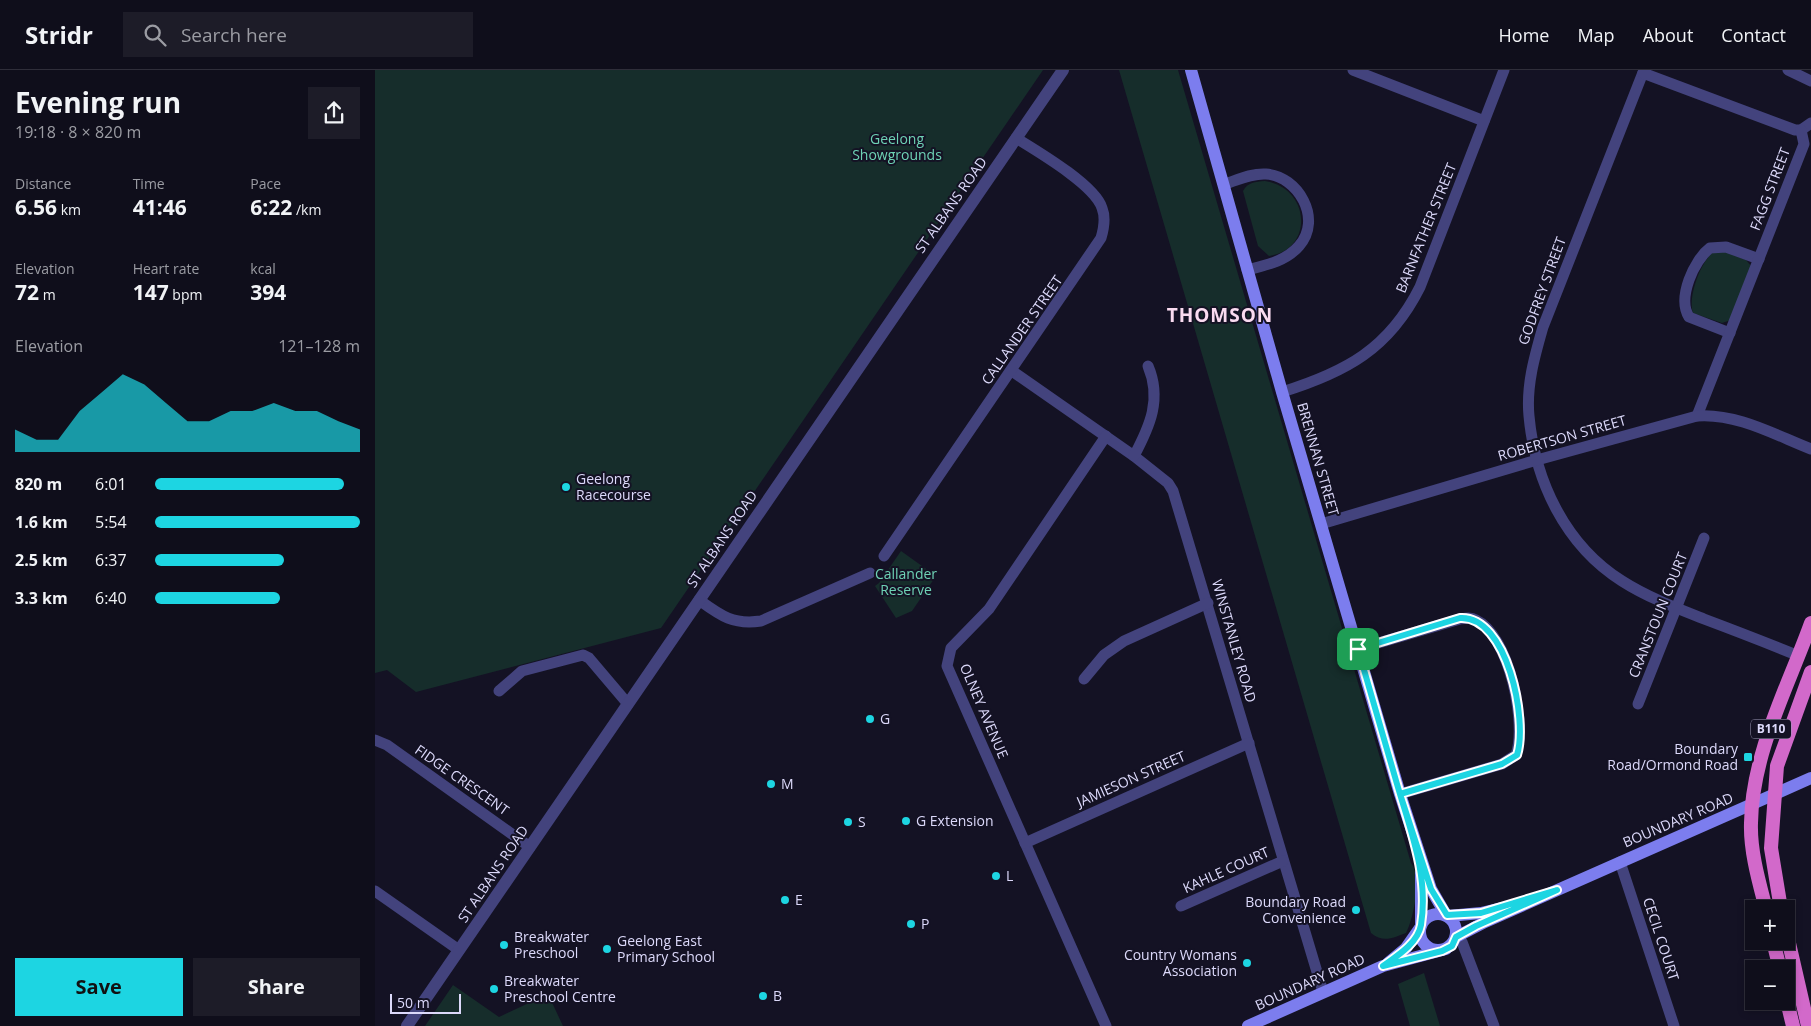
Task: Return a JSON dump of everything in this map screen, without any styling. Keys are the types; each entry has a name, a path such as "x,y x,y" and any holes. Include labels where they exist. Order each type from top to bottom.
{"highway":[{"name":"B110","path":"1764,900 1751,834 1752,805 1768,738 1811,623"},
{"name":"B110","path":"1780,900 1771,848 1778,762 1811,672"},
{"path":"1791,950 1808,1026"},
{"path":"1789,1010 1793,1026"}],"main road":[{"name":"BRENNAN STREET","path":"1191,70 1225,184 1247,270 1282,392 1419,856 1433,893 1455,925 1452,943"},
{"name":"BOUNDARY ROAD","path":"1248,1026 1383,966 1452,943 1557,890 1811,778"},
{"name":"BRENNAN STREET","path":"1419,856 1421,926"},
{"name":"BOUNDARY ROAD","path":"1383,966 1407,948 1421,926 1431,915 1439,913 1447,916 1493,910 1557,890"},
{"path":"1421,926 1421,936 1427,946 1435,950 1452,943"}],"street":[{"name":"ST ALBANS ROAD","path":"407,1026 1063,70"},
{"path":"1353,70 1484,122"},
{"name":"BARNFATHER STREET","path":"1282,392 1329,376 1361,359 1391,332 1408,310 1420,287 1504,70"},
{"path":"1788,70 1811,81"},
{"path":"1643,71 1795,130 1806,126"},
{"name":"GODFREY STREET","path":"1643,71 1543,326 1533,360 1528,415 1537,460 1551,500 1573,535 1587,552 1620,580 1639,591 1678,608 1799,656"},
{"name":"FAGG STREET","path":"1697,416 1804,144 1806,126"},
{"name":"CALLANDER STREET","path":"885,556 1092,254 1101,238 1104,216 1102,207 1092,191 1016,138"},
{"path":"1225,184 1264,173 1276,175 1293,185 1305,202 1308,221 1301,244 1278,261 1247,270"},
{"path":"1730,333 1689,317 1685,302 1689,282 1700,257 1710,248 1726,247 1759,259"},
{"path":"1134,456 1153,412 1154,385 1148,366"},
{"name":"WINSTANLEY ROAD","path":"1012,371 1134,456 1168,483 1173,490 1323,992"},
{"name":"ROBERTSON STREET","path":"1321,524 1537,460 1697,416 1715,415 1736,419 1811,449"},
{"name":"OLNEY AVENUE","path":"1106,436 989,609 951,648 947,659 949,670 1106,1026"},
{"name":"CRANSTOUN COURT","path":"1638,704 1678,608 1704,538"},
{"path":"699,600 729,620 744,623 763,621 870,573"},
{"path":"1084,679 1105,655 1125,641 1208,603"},
{"path":"1358,649 1460,618 1471,618 1478,620 1494,638 1506,660 1514,683 1521,730 1517,755 1502,764 1400,794"},
{"path":"499,691 522,670 583,655 589,658 628,704"},
{"name":"FIDGE CRESCENT","path":"375,740 387,745 530,847"},
{"name":"JAMIESON STREET","path":"1025,843 1249,743"},
{"name":"KAHLE COURT","path":"1181,906 1283,861"},
{"name":"CECIL COURT","path":"1620,862 1673,1026"},
{"path":"375,891 459,950"},
{"path":"1452,943 1461,941 1494,1026"}],"green space":[{"name":"Geelong Racecourse","path":"375,70 1043,70 661,628 416,692 387,670 375,673"},
{"path":"1119,70 1178,70 1414,869 1416,897 1412,918 1406,933 1397,937 1384,939 1371,933"},
{"path":"1265,181 1280,186 1291,195 1298,206 1301,219 1300,231 1294,243 1284,251 1269,256 1258,246 1243,191 1250,184"},
{"path":"1718,249 1746,260 1751,266 1731,320 1722,323 1693,313 1692,306 1694,288 1701,268 1712,253"},
{"name":"Callander Reserve","path":"901,551 936,576 912,611 896,618 875,586"},
{"path":"1424,973 1440,1026 1410,1026 1398,984"},
{"path":"453,985 499,1017 548,994 563,1026 425,1026"}],"place":[{"name":"Geelong Racecourse","path":"566,487"},
{"name":"G","path":"870,719"},
{"name":"Boundary Road/Ormond Road","path":"1748,757"},
{"name":"M","path":"771,784"},
{"name":"G Extension","path":"906,821"},
{"name":"S","path":"848,822"},
{"name":"L","path":"996,876"},
{"name":"E","path":"785,900"},
{"name":"Boundary Road Convenience","path":"1356,910"},
{"name":"P","path":"911,924"},
{"name":"Breakwater Preschool","path":"504,945"},
{"name":"Geelong East Primary School","path":"607,949"},
{"name":"Country Womans Association","path":"1247,963"},
{"name":"Breakwater Preschool Centre","path":"494,989"},
{"name":"B","path":"763,996"}],"district":[{"name":"THOMSON","path":"1220,315"}],"route":[{"path":"1358,649 1400,794 1419,856 1421,880 1420,928 1407,948 1383,966 1442,951 1452,946 1456,937 1476,926 1557,890 1481,913 1447,916 1431,889 1400,794 1502,764 1517,755 1521,730 1519,706 1514,683 1506,660 1486,628 1478,620 1460,618 1358,649"}],"park label":[{"name":"Geelong Showgrounds","path":"897,148"}]}
